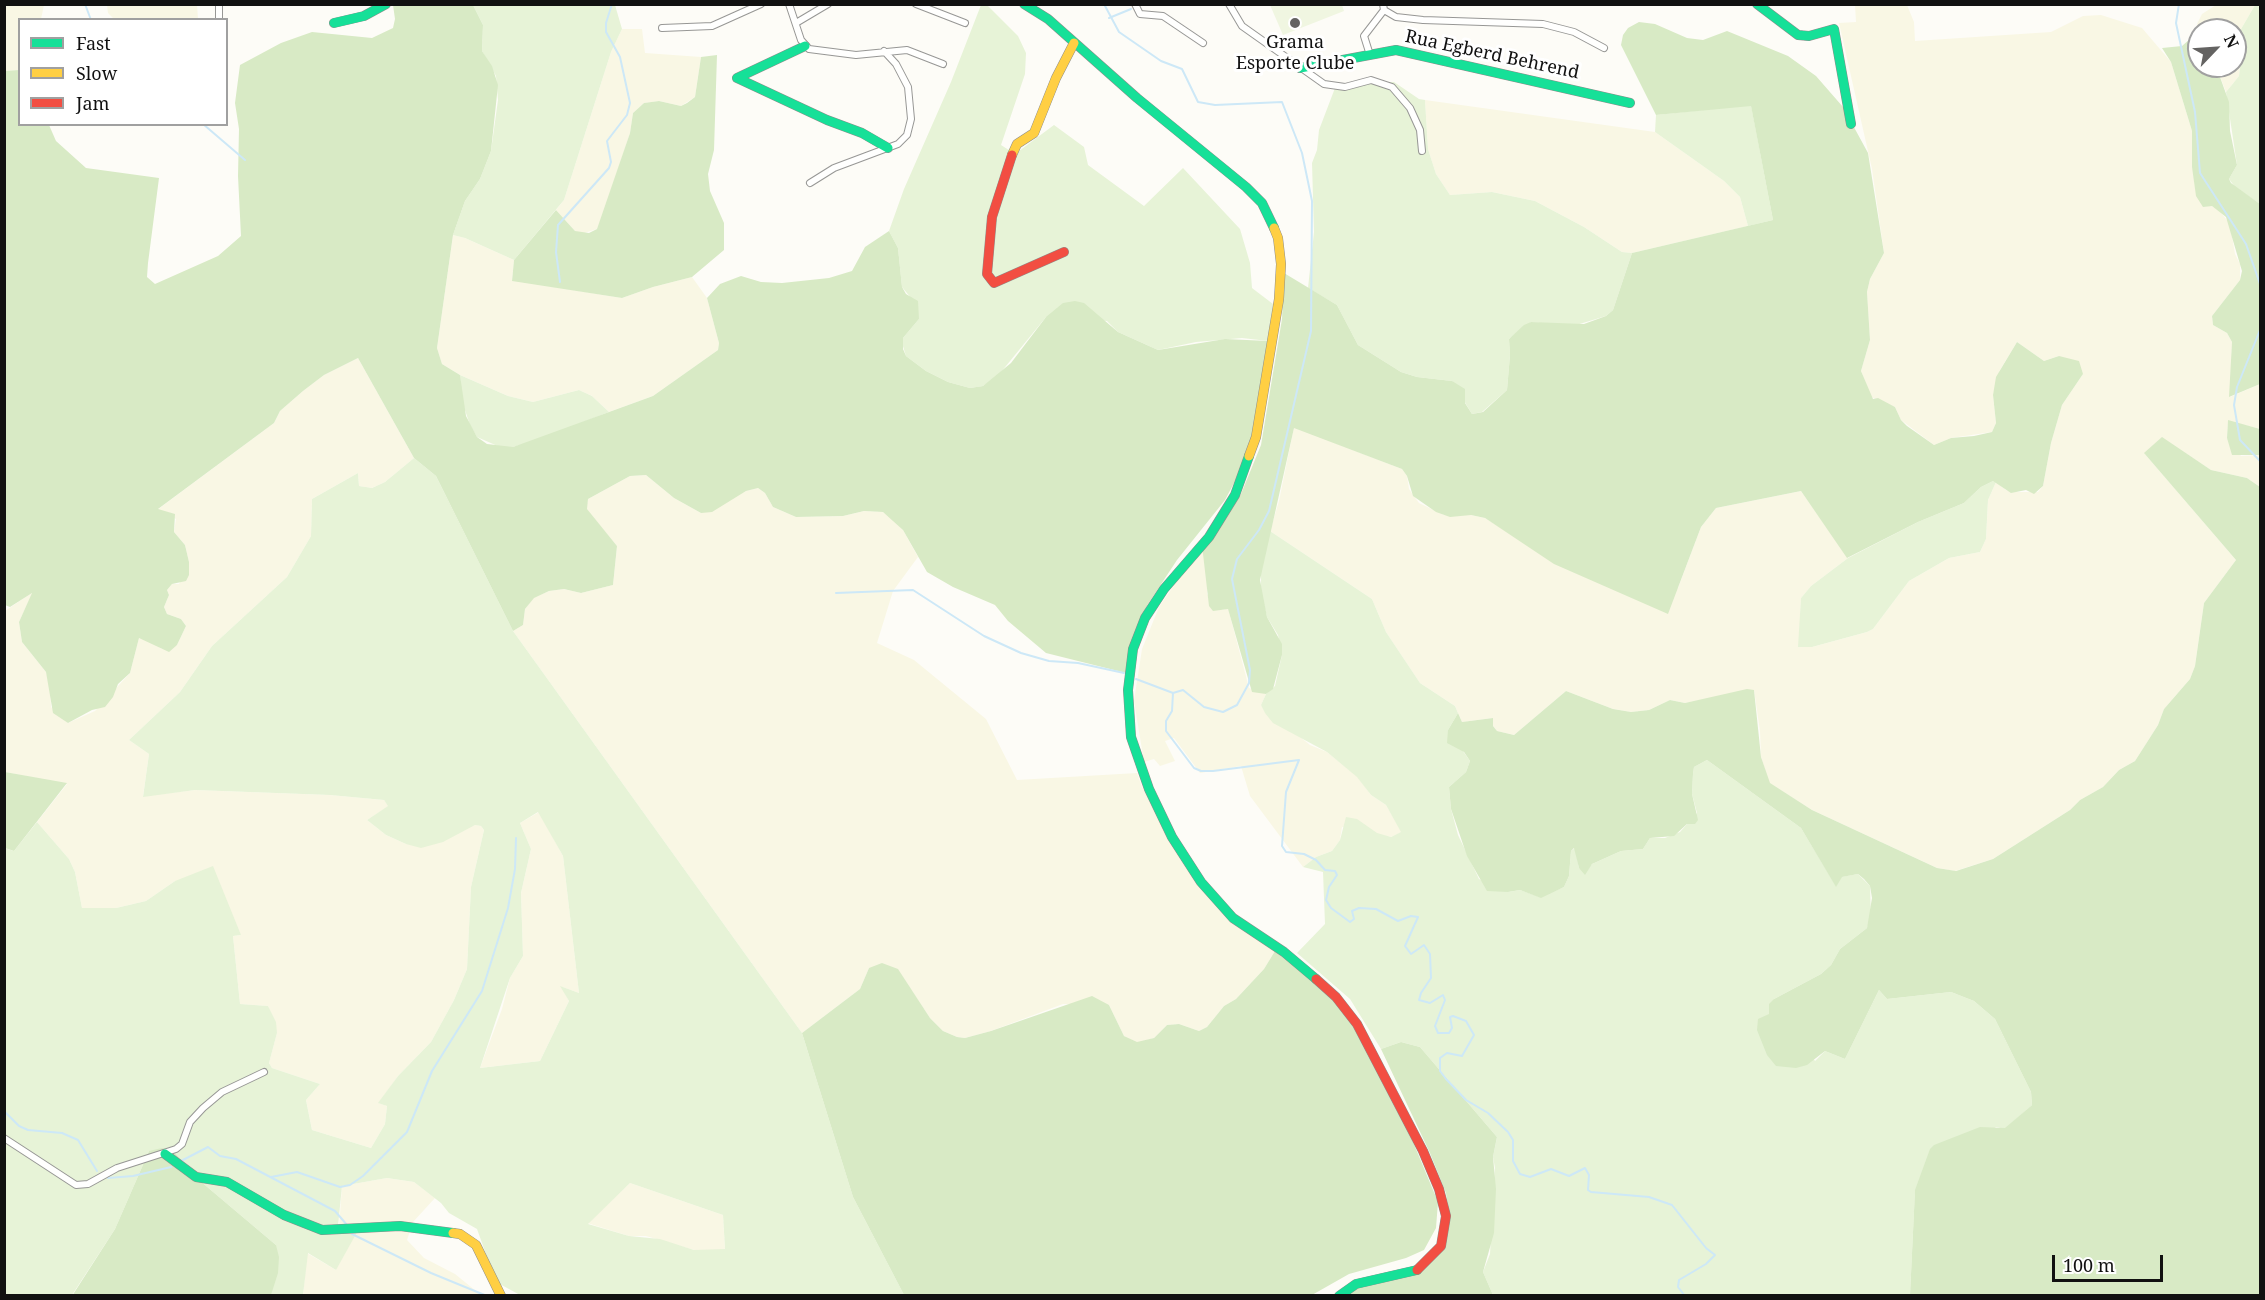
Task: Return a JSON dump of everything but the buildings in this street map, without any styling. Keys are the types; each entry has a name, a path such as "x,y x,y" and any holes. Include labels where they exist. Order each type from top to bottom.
{"main road":[{"path":"334,23 364,16 386,4"},
{"path":"1024,4 1048,19 1246,186 1262,203 1273,222 1280,254 1279,299 1256,437 1234,495 1209,537 1164,589 1145,618 1134,650 1128,690 1131,737 1149,789 1172,837 1201,882 1233,918 1284,952 1336,997 1357,1024 1423,1151 1440,1189 1446,1216 1441,1246 1420,1269 1395,1277 1356,1284 1339,1296"},
{"path":"1757,4 1798,34 1809,36 1834,29 1851,124"},
{"path":"1064,252 994,283 987,274 992,217 1004,175 1017,144 1034,132 1056,78 1074,43"},
{"path":"805,46 737,78 827,120 861,133 888,148"},
{"name":"Rua Egberd Behrend","path":"1300,68 1396,50 1630,104"},
{"path":"165,1154 196,1177 226,1182 284,1215 322,1230 339,1232 400,1226 460,1234 476,1245 501,1296"}],"street":[{"path":"662,28 712,26 761,4"},
{"path":"789,4 805,46 820,52 856,55 907,50 943,64"},
{"path":"796,23 828,4"},
{"path":"916,4 965,23"},
{"path":"1135,4 1140,14 1164,16 1203,43"},
{"path":"1229,4 1242,26 1324,84 1345,87 1371,80 1392,87 1410,108 1420,130 1422,151"},
{"path":"1370,55 1364,36 1384,7 1396,17 1423,20 1543,24 1574,32 1604,48"},
{"path":"810,183 834,168 898,144 906,135 910,104 908,87 896,64 884,51"},
{"path":"4,1138 55,1173 81,1185 88,1184 106,1173 134,1162 165,1154 182,1144 190,1122 222,1092 264,1072"}],"shaded area":[{"path":"4,5 44,5 41,18 18,18 18,70 5,71"},
{"path":"107,5 197,5 198,18 113,18 108,13"},
{"path":"1855,5 1907,5 1914,22 1915,41 2051,32 2083,16 2101,15 2142,28 2171,62 2192,131 2192,167 2212,206 2219,210 2230,224 2235,254 2240,264 2240,280 2212,316 2213,325 2227,333 2232,342 2230,397 2260,384 2260,429 2228,421 2227,438 2241,456 2260,455 2260,487 2247,478 2211,470 2162,438 2145,454 2236,560 2204,603 2195,666 2190,679 2164,709 2158,725 2135,761 2119,770 2103,787 2080,800 2070,810 1993,859 1955,871 1937,868 1812,810 1769,783 1761,757 1754,690 1685,703 1670,700 1649,710 1631,712 1613,709 1566,691 1514,735 1497,731 1493,726 1493,718 1462,722 1455,706 1420,683 1386,632 1372,599 1270,531 1279,501 1294,427 1402,469 1407,476 1409,489 1419,503 1444,515 1471,515 1485,518 1511,534 1678,588 1701,527 1716,508 1801,491 1848,558 1811,586 1801,598 1799,647 1812,647 1873,629 1909,581 1949,558 1980,552 1986,539 1988,500 1996,482 2006,490 2018,492 2038,492 2043,486 2051,443 2062,405 2083,374 2059,356 2044,361 2017,342 2000,370 1993,395 1996,423 1992,432 1951,438 1934,445 1901,420 1895,407 1871,397 1861,371 1870,340 1867,292 1870,279 1884,253 1872,169 1839,23 1856,22"},
{"path":"2216,5 2255,5 2247,19 2200,18 2202,14"},
{"path":"622,29 642,29 645,53 701,57 695,97 681,106 659,101 644,103 633,113 630,133 602,219 597,229 581,234 575,231 556,210 564,200 611,52"},
{"path":"2221,78 2237,78 2226,92"},
{"path":"1425,100 1655,132 1724,181 1740,197 1748,226 1632,253 1622,252 1584,227 1535,201 1492,192 1450,195 1436,174 1428,149"},
{"path":"453,235 514,260 512,280 622,298 692,277 707,298 719,343 718,350 653,396 609,412 592,396 579,390 533,402 508,396 460,375 442,364 437,348"},
{"path":"358,358 414,458 385,482 372,488 359,486 358,473 312,499 311,536 287,577 212,646 180,692 129,740 149,754 143,796 195,790 330,795 384,800 389,806 367,820 386,835 406,844 475,825 481,826 484,830 471,887 467,969 454,1000 431,1042 398,1076 379,1103 387,1106 385,1124 371,1148 312,1130 306,1100 320,1084 272,1068 269,1063 277,1033 268,1006 240,1004 233,936 241,935 175,881 146,901 116,908 82,908 75,872 69,859 37,822 67,784 5,772 5,611 33,592 19,622 22,642 46,672 50,684 51,707 68,723 95,711 130,673 139,638 150,641 162,649 177,645 186,626 181,619 167,614 164,607 169,595 167,590 172,584 179,584 189,562 185,545 174,532 176,519 157,510 274,423 280,411 324,375"},
{"path":"646,475 674,498 701,513 746,491 758,488 765,493 773,507 796,517 843,516 864,511 883,512 893,518 903,530 918,557 893,591 877,643 914,660 986,719 1017,780 1137,773 1142,787 1195,878 1275,951 1264,969 1236,999 1224,1006 1207,1027 1199,1031 1179,1024 1167,1025 1154,1038 1137,1043 1124,1036 1109,1005 1063,1004 991,1031 965,1038 957,1037 943,1031 930,1018 898,970 869,968 860,989 802,1033 513,631 523,625 525,609 533,598 549,591 564,589 581,593 613,585 617,546 586,509 588,499 630,476"},
{"path":"1202,545 1207,573 1207,594 1222,610 1228,608 1249,688 1266,694 1261,705 1310,745 1327,752 1358,777 1371,795 1386,805 1402,832 1391,837 1342,827 1340,840 1332,851 1316,857 1303,867 1250,796 1241,766 1200,773 1174,738 1165,741 1175,761 1160,766 1154,759 1144,762 1134,701 1142,649 1159,607"},
{"path":"539,812 563,856 579,993 562,987 569,1001 540,1061 480,1068 502,1009 510,978 523,956 521,893 531,849 520,823"},
{"path":"387,1178 414,1182 435,1198 413,1222 407,1240 424,1258 455,1274 481,1295 303,1296 307,1253 336,1270 342,1186"},
{"path":"630,1183 723,1215 725,1250 694,1250 646,1236 629,1236 587,1223"}],"green space":[{"path":"393,5 473,5 483,25 482,51 492,66 498,85 491,151 480,179 465,201 453,235 437,348 442,364 460,375 466,416 477,437 487,444 513,447 653,396 718,350 719,343 707,298 720,284 741,276 761,282 782,283 829,278 852,271 865,247 889,231 898,248 902,287 906,294 918,301 919,319 903,338 903,349 906,356 926,371 948,382 970,388 983,386 1011,363 1046,317 1063,303 1075,301 1084,303 1118,332 1158,350 1225,339 1268,341 1251,443 1243,466 1225,500 1177,560 1148,604 1140,620 1126,673 1046,653 1008,621 995,605 953,587 927,572 903,530 883,512 864,511 843,516 796,517 773,507 765,493 758,488 746,491 712,512 701,513 674,498 646,475 630,476 588,499 587,509 617,546 613,585 581,593 564,589 549,591 534,598 525,609 523,625 513,631 436,476 414,458 358,358 324,375 280,411 274,423 158,509 175,514 174,532 185,545 189,562 189,575 186,581 172,584 167,590 169,595 164,607 167,614 181,619 186,626 177,645 169,652 139,638 130,673 118,684 113,697 105,707 92,710 68,723 53,713 46,672 22,642 19,622 32,593 10,607 5,605 4,71 18,70 18,126 49,126 56,141 86,168 159,178 147,277 155,284 218,256 241,236 238,176 239,129 235,103 240,65 281,43 312,32 372,38 393,28 395,19"},
{"path":"473,5 615,5 622,29 611,52 564,200 514,260 453,235 465,201 480,179 491,151 498,100 496,76 482,51 483,25"},
{"path":"981,5 987,5 1018,36 1026,53 1025,74 1001,145 1015,154 1054,125 1084,147 1088,165 1144,206 1183,168 1240,229 1250,263 1252,288 1273,304 1268,341 1242,338 1196,342 1158,350 1118,332 1107,321 1046,317 997,377 983,386 970,388 948,382 926,371 906,356 902,343 903,338 919,319 911,298 902,287 898,248 889,231 904,189 951,82"},
{"name":"Grama Esporte Clube","path":"1270,5 1342,5 1344,11 1283,35"},
{"path":"2255,5 2260,5 2260,204 2235,187 2229,179 2237,165 2226,92 2237,78 2247,78 2247,19"},
{"path":"1639,22 1655,24 1687,38 1703,40 1727,31 1788,56 1816,76 1843,107 1868,153 1884,253 1870,279 1867,292 1870,340 1861,371 1873,399 1878,398 1895,407 1901,420 1907,426 1934,445 1951,438 1992,432 1996,423 1993,395 1996,377 2017,342 2044,361 2059,356 2079,361 2083,374 2062,405 2051,443 2043,486 2034,494 2026,490 2011,493 1993,481 1981,487 1964,503 1918,522 1847,558 1801,491 1716,508 1701,527 1668,614 1554,564 1485,518 1471,515 1450,517 1436,512 1413,496 1407,476 1402,469 1294,428 1260,580 1267,617 1282,644 1282,655 1273,689 1266,694 1252,692 1228,609 1213,611 1209,606 1202,545 1227,516 1241,494 1261,445 1282,319 1284,273 1337,305 1358,345 1401,372 1417,377 1452,381 1465,389 1465,403 1472,414 1483,412 1507,390 1509,339 1524,325 1531,322 1584,324 1606,316 1613,310 1632,253 1773,220 1751,106 1656,115 1621,45 1623,35 1628,28"},
{"path":"2187,42 2187,78 2220,78 2229,102 2230,131 2237,165 2229,179 2231,183 2260,204 2260,384 2229,397 2232,342 2227,333 2213,325 2212,316 2240,280 2242,271 2226,217 2212,206 2203,207 2196,196 2192,167 2192,131 2171,62 2162,48 2182,46"},
{"path":"717,55 714,150 708,174 710,191 724,223 724,250 692,277 622,298 512,281 514,260 556,210 575,231 589,233 597,229 630,133 633,113 644,103 659,101 681,106 687,103 695,97 701,57"},
{"path":"1371,82 1394,82 1419,99 1425,100 1428,149 1436,174 1450,195 1492,192 1535,201 1584,227 1622,252 1632,253 1613,310 1606,316 1573,326 1531,322 1509,339 1507,390 1482,412 1472,414 1452,381 1417,377 1401,372 1358,345 1337,305 1308,288 1314,232 1312,163 1317,150 1319,130 1335,88"},
{"path":"1751,105 1773,220 1748,226 1740,197 1724,181 1655,132 1656,115"},
{"path":"460,375 508,396 533,402 579,390 592,396 609,412 537,440 513,447 500,447 477,437 470,425 462,401"},
{"path":"2228,420 2260,429 2260,455 2232,455 2227,438"},
{"path":"2162,437 2211,470 2247,478 2260,487 2260,1295 1910,1295 1915,1190 1930,1149 1934,1145 1980,1127 2005,1128 2032,1105 2031,1092 1995,1019 1974,1001 1951,992 1887,999 1879,990 1845,1059 1825,1051 1807,1065 1796,1068 1776,1066 1767,1055 1757,1030 1758,1019 1769,1014 1769,1004 1774,999 1821,974 1831,965 1840,949 1867,928 1872,898 1870,886 1864,879 1858,874 1842,877 1836,887 1801,828 1707,760 1694,767 1692,794 1698,820 1695,824 1687,824 1674,836 1650,838 1643,849 1621,851 1592,864 1585,875 1579,868 1574,848 1571,851 1569,876 1564,887 1541,898 1520,890 1487,891 1467,856 1451,809 1449,787 1466,772 1470,761 1464,752 1447,743 1448,730 1458,713 1462,722 1493,718 1493,726 1497,731 1514,735 1566,691 1613,709 1631,712 1649,710 1670,700 1685,703 1747,689 1754,690 1761,757 1770,783 1812,810 1937,868 1956,871 1993,859 2070,810 2080,800 2103,787 2119,770 2135,761 2158,725 2164,709 2190,679 2195,666 2204,603 2236,560 2144,453"},
{"path":"414,458 436,476 513,631 802,1033 853,1197 904,1295 520,1295 496,1282 477,1229 449,1213 441,1203 414,1182 387,1178 342,1186 338,1226 361,1225 336,1270 308,1253 303,1295 271,1295 276,1245 199,1180 149,1151 115,1229 72,1295 4,1294 4,848 14,851 37,822 69,859 75,872 82,908 116,908 146,901 175,881 213,866 241,935 233,936 240,1004 268,1006 276,1022 277,1033 269,1063 272,1068 320,1084 306,1100 312,1130 371,1148 385,1124 387,1106 378,1103 398,1076 431,1042 454,1000 467,969 471,887 484,830 481,826 475,825 443,842 421,848 386,835 367,820 388,806 384,800 330,795 195,790 143,797 149,754 129,740 180,692 212,646 287,577 311,536 312,499 358,473 359,486 372,488 385,482","holes":["538,812 563,856 579,993 560,986 569,1001 540,1061 480,1068 510,978 523,956 521,893 531,849 520,823","630,1183 723,1215 725,1249 694,1250 660,1239 629,1236 588,1224"]},
{"path":"1993,481 1996,482 1988,500 1986,539 1980,552 1949,558 1909,581 1873,629 1812,647 1798,647 1801,598 1811,586 1848,558 1918,522 1964,503 1981,487"},
{"path":"1270,531 1372,599 1386,632 1420,683 1455,706 1458,713 1448,730 1470,761 1466,772 1449,787 1451,809 1458,835 1479,879 1508,892 1520,890 1540,897 1564,887 1569,876 1571,851 1575,848 1579,868 1587,870 1592,864 1621,851 1643,849 1650,838 1665,838 1680,832 1697,813 1692,794 1694,767 1707,760 1801,828 1836,886 1841,877 1858,874 1870,886 1871,918 1867,928 1840,949 1831,965 1821,974 1774,999 1815,1061 1825,1051 1845,1059 1879,990 1887,999 1951,992 1974,1001 1995,1019 2031,1092 2032,1105 2005,1129 1996,1127 1915,1191 1910,1295 1493,1295 1483,1272 1490,1254 1495,1168 1493,1157 1497,1137 1420,1047 1401,1042 1381,1049 1350,999 1297,953 1325,924 1323,872 1303,867 1316,857 1332,851 1340,840 1346,817 1357,819 1377,833 1391,837 1401,832 1386,805 1371,795 1357,777 1327,752 1273,723 1261,705 1266,694 1275,686 1282,655 1278,635 1267,617 1261,592 1261,571"},
{"path":"5,772 67,783 14,851 5,848"},
{"path":"1275,951 1302,970 1348,1014 1406,1125 1438,1202 1436,1228 1424,1250 1406,1258 1349,1274 1312,1295 904,1295 853,1197 802,1033 860,989 869,968 882,963 898,969 930,1018 943,1031 957,1037 965,1038 991,1031 1092,996 1109,1005 1124,1036 1137,1042 1154,1038 1167,1025 1179,1024 1199,1031 1207,1027 1224,1006 1236,999 1264,969"},
{"path":"1401,1042 1420,1047 1497,1137 1493,1157 1496,1189 1494,1233 1483,1272 1493,1295 1331,1296 1344,1288 1410,1272 1433,1255 1449,1214 1446,1193 1430,1153 1381,1049"},
{"path":"162,1148 174,1152 199,1180 276,1245 279,1257 278,1273 271,1295 72,1296 115,1229 149,1151"}],"waterway":[{"path":"85,4 90,18"},
{"path":"560,282 556,252 558,225 609,168 611,162 607,141 627,115 630,103 620,57 606,32 606,23 612,4"},
{"path":"1104,4 1119,32 1161,61 1182,69 1198,102 1215,105 1282,102 1302,153 1312,201 1311,331 1269,511 1259,530 1237,559 1232,579 1250,670 1249,683 1237,705 1223,712 1204,707 1183,690 1173,693"},
{"path":"2179,4 2176,23 2195,112 2200,173 2246,244 2260,284"},
{"path":"1109,18 1131,9"},
{"path":"205,126 245,160"},
{"path":"2260,330 2237,387 2234,405 2240,440 2260,461"},
{"path":"836,593 913,590 984,636 1021,653 1049,661 1078,663 1124,673"},
{"path":"1136,679 1173,693"},
{"path":"1173,693 1172,711 1166,721 1166,731 1194,768 1201,771 1213,771 1299,760 1286,792 1282,846 1286,852 1304,854 1316,860 1325,870 1335,871 1337,875 1329,887 1326,900 1331,908 1350,922 1354,919 1352,911 1359,908 1376,909 1398,921 1411,916 1418,917 1405,946 1411,954 1424,945 1430,954 1431,978 1419,1000 1430,1003 1443,995 1445,1000 1435,1026 1438,1033 1449,1033 1452,1028 1450,1017 1453,1016 1466,1021 1474,1035 1462,1056 1447,1053 1440,1058 1440,1071 1466,1100 1488,1113 1508,1132 1513,1140 1513,1161 1520,1174 1530,1177 1551,1169 1569,1176 1585,1168 1589,1175 1588,1190 1591,1192 1649,1197 1672,1205 1706,1248 1715,1255 1706,1264 1679,1280 1678,1287 1685,1296"},
{"path":"271,1177 297,1172 340,1187 350,1185 363,1176 407,1132 432,1071 482,991 508,908 515,869 516,838"},
{"path":"4,1111 19,1126 28,1130 62,1133 78,1140 97,1171"},
{"path":"181,1161 208,1147 220,1156 236,1159 335,1211 347,1225"},
{"path":"108,1178 133,1176 171,1167"},
{"path":"352,1234 431,1273 487,1296"},
{"path":"1463,1296 1470,1296"},
{"path":"1627,1296 1652,1296"}],"traffic: fast":[{"path":"334,23 364,16 386,4"},
{"path":"1024,4 1048,19 1137,98 1246,187 1262,203 1274,228"},
{"path":"1757,4 1798,35 1809,36 1834,29 1851,124"},
{"path":"805,46 737,78 827,120 862,133 888,148"},
{"path":"1300,68 1396,50 1630,103"},
{"path":"1249,456 1235,495 1209,537 1164,589 1145,618 1133,649 1128,690 1131,737 1149,789 1172,837 1201,882 1233,918 1284,952 1316,979"},
{"path":"165,1154 196,1177 227,1182 284,1215 322,1230 400,1226 453,1233"},
{"path":"1339,1296 1356,1284 1417,1270"}],"traffic: slow":[{"path":"1012,155 1017,144 1034,133 1056,78 1074,43"},
{"path":"1249,456 1256,437 1279,299 1281,264 1278,238 1274,228"},
{"path":"453,1233 460,1234 476,1245 501,1296"}],"traffic: jam":[{"path":"1012,155 992,217 987,274 994,283 1064,252"},
{"path":"1316,979 1336,997 1357,1024 1423,1151 1439,1189 1446,1216 1441,1246 1417,1270"}],"place":[{"name":"Grama Esporte Clube","path":"1295,23"}]}
